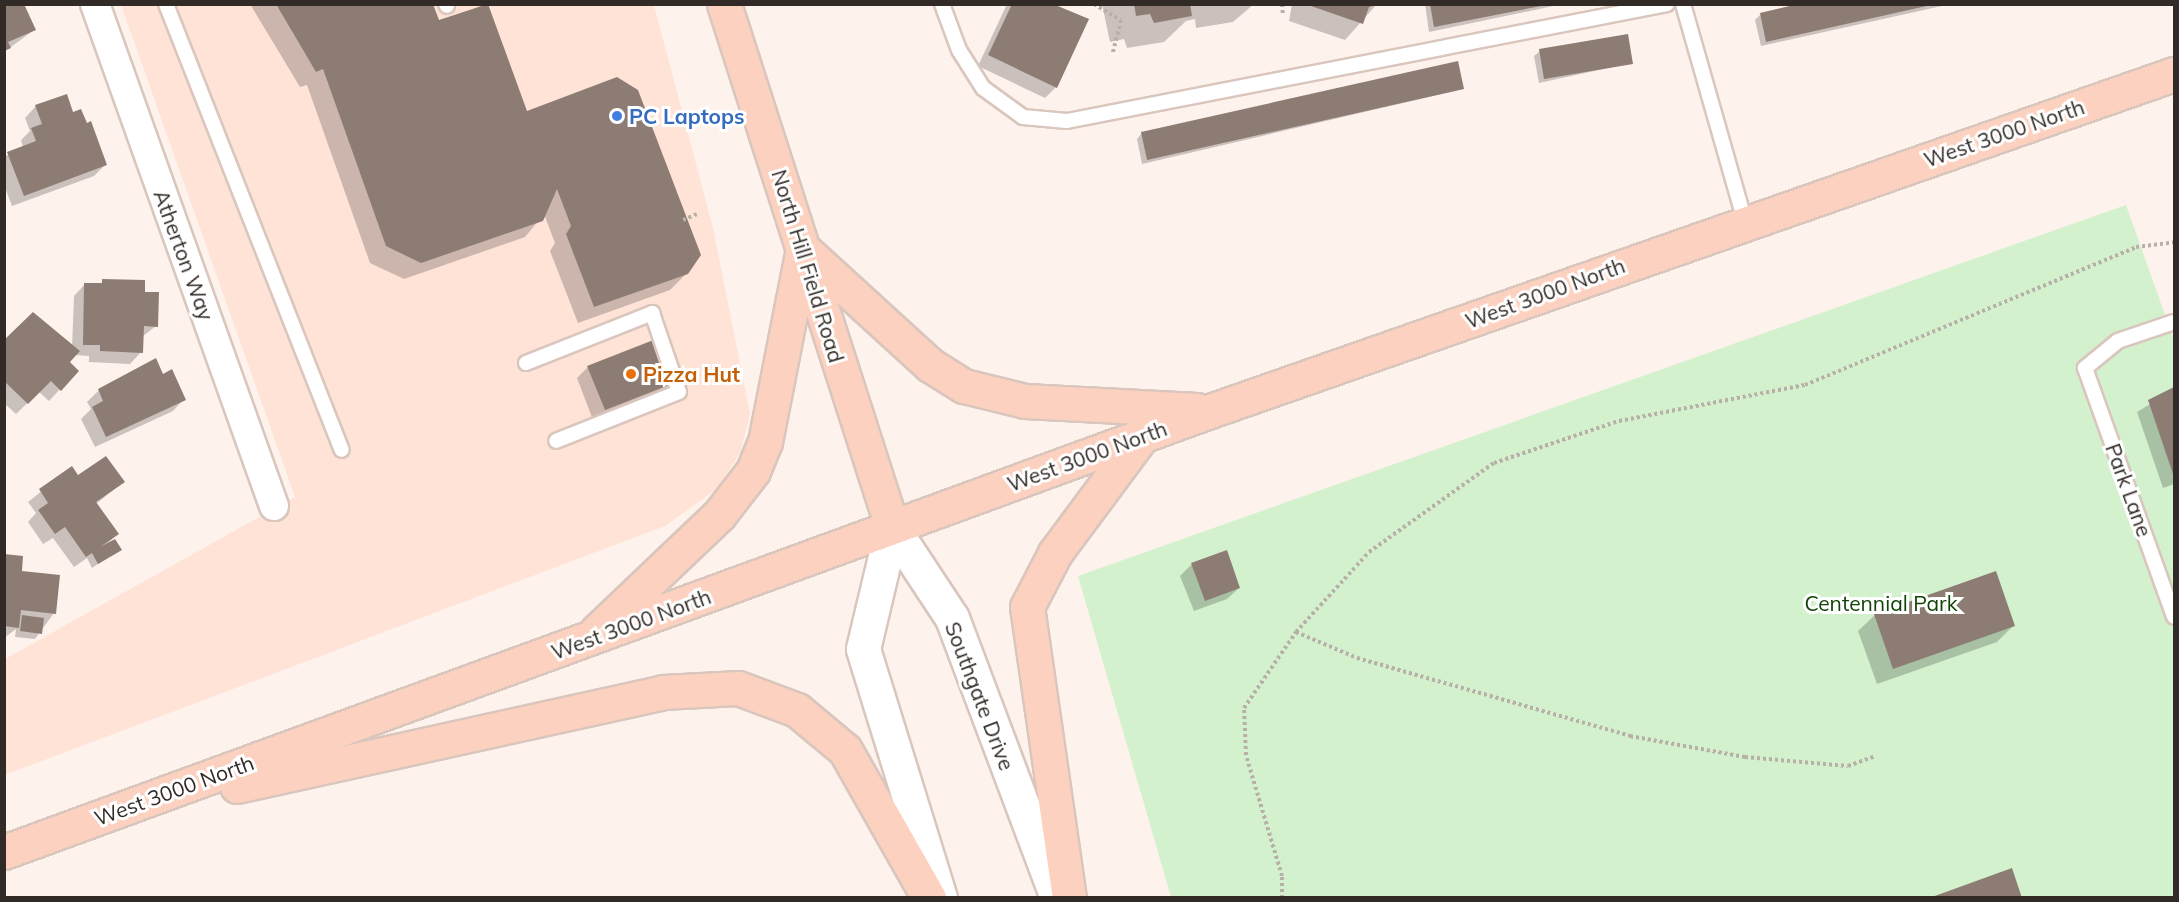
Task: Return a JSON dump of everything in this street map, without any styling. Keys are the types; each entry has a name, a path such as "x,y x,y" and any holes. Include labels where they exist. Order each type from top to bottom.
{"main road":[{"name":"North Hill Field Road","path":"724,4 892,527"},
{"name":"West 3000 North","path":"4,852 585,642 1210,411 1745,222 2175,74"},
{"path":"803,249 930,365 964,386 1025,400 1210,411"},
{"path":"585,642 719,515 753,471 765,442 803,249"},
{"path":"1069,897 1027,607 1055,553 1141,437"},
{"path":"892,527 863,648 940,897"},
{"name":"Southgate Drive","path":"892,527 952,618 1057,897"},
{"path":"104,815 663,692 738,688 797,710 845,750 929,897"}],"street":[{"name":"Atherton Way","path":"94,4 274,506"}],"lane":[{"path":"166,4 342,450"},
{"path":"942,4 958,50 983,88 1023,117 1067,121 1667,4"},
{"path":"1683,4 1745,222"},
{"path":"526,363 652,313 679,392 556,441"},
{"name":"Park Lane","path":"2175,322 2118,341 2087,362 2175,617"}],"path":[{"path":"1094,4 1121,20 1113,53"},
{"path":"1282,4 1283,16"},
{"path":"683,219 697,214"},
{"path":"1282,897 1282,876 1246,755 1244,708 1296,632 1369,552 1494,463 1619,421 1804,385 2136,247 2175,242"},
{"path":"1296,632 1357,658 1630,736 1757,758 1848,766 1873,757"}],"shaded area":[{"path":"121,5 654,5 713,228 750,414 740,453 718,488 665,526 5,775 5,659 295,497"}],"green space":[{"name":"Centennial Park","path":"2126,205 2174,340 2174,897 1171,897 1078,576"}],"building":[{"path":"4,4 24,4 36,30 8,42 11,48 4,51"},
{"path":"276,4 433,4 439,20 488,4 527,111 617,77 638,90 701,255 688,274 594,307 566,234 571,226 557,189 543,221 421,263 386,246 323,69 316,72"},
{"path":"1012,4 1053,4 1089,19 1057,88 988,55"},
{"path":"1134,4 1190,4 1192,16 1154,23 1150,14 1136,16"},
{"path":"1305,4 1379,4 1369,7 1363,24"},
{"path":"1430,4 1541,4 1541,6 1434,27"},
{"path":"1798,4 1931,5 1766,42 1760,13"},
{"path":"1628,34 1633,64 1544,79 1539,49"},
{"path":"1458,61 1464,89 1147,160 1141,132"},
{"path":"67,94 73,112 81,109 87,123 91,121 107,165 24,196 7,152 36,141 31,128 42,124 35,105"},
{"path":"102,279 145,280 145,292 159,292 158,327 144,326 143,353 100,351 100,345 83,345 84,283 102,283"},
{"path":"33,312 80,351 70,362 79,371 61,391 51,381 28,404 4,381 4,340"},
{"name":"Pizza Hut","path":"656,339 674,383 605,410 587,366"},
{"path":"156,358 163,374 172,369 186,400 106,437 92,407 103,401 98,389"},
{"path":"2174,387 2174,477 2148,400"},
{"path":"106,456 125,482 96,502 119,534 100,547 115,539 122,550 98,564 92,553 86,557 65,527 55,534 38,510 48,503 39,489 72,466 78,475"},
{"path":"1227,550 1240,588 1205,601 1191,563"},
{"path":"4,554 23,556 22,571 60,575 56,614 21,610 19,628 4,626"},
{"path":"1996,571 2015,626 1893,669 1874,614"},
{"path":"22,615 44,618 42,634 20,631"},
{"path":"2012,868 2022,898 1932,898 1932,897"}],"place":[{"name":"PC Laptops","path":"617,116"},
{"name":"Pizza Hut","path":"631,374"}]}
